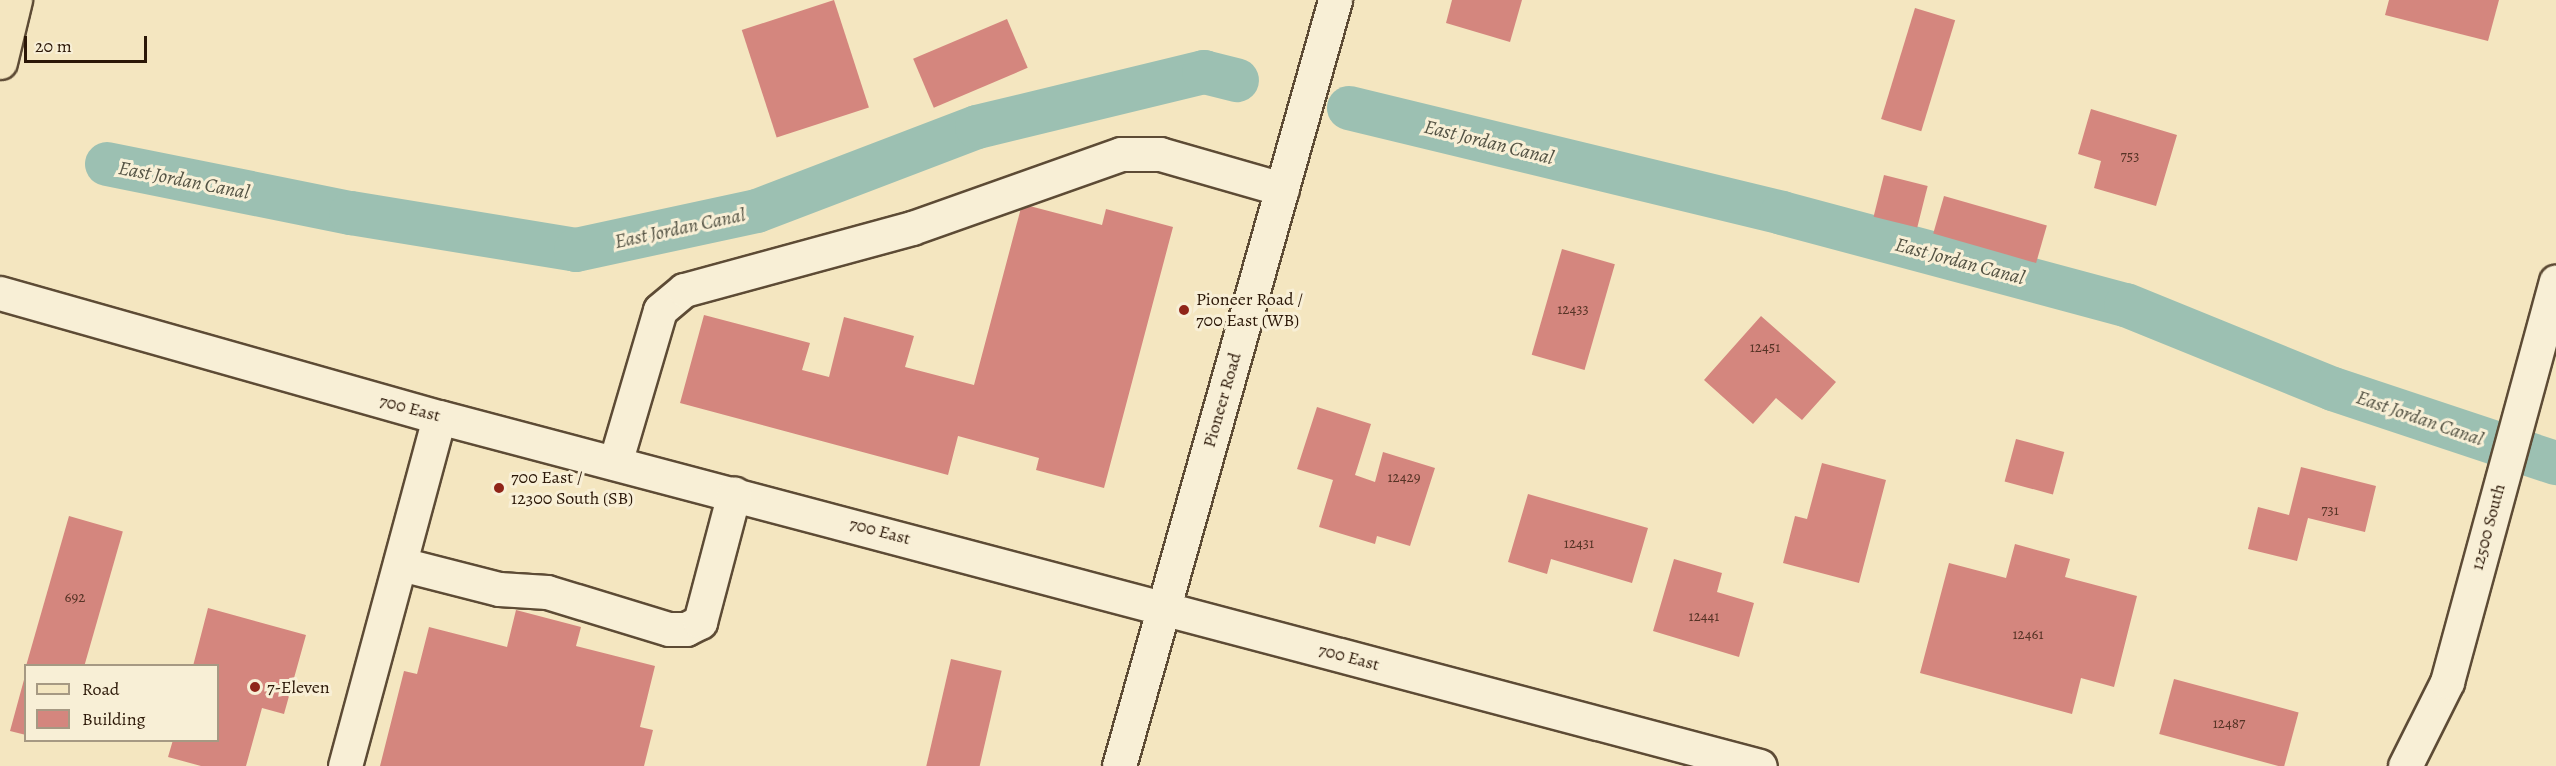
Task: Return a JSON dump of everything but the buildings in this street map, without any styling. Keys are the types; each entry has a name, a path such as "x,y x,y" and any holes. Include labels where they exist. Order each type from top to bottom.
{"main road":[{"path":"0,62 15,0"}],"street":[{"name":"Pioneer Road","path":"1119,766 1335,0"},
{"path":"615,463 660,310 684,290 912,228 1121,154 1160,154 1282,189"},
{"name":"12500 South","path":"2405,766 2447,682 2556,282"},
{"name":"700 East","path":"0,293 439,417 734,493 1760,766"},
{"path":"345,766 439,417"},
{"path":"401,564 499,589 547,592 669,629 686,629 700,622 734,493"}],"waterway":[{"name":"East Jordan Canal","path":"107,164 351,213 576,250 757,211 977,127 1204,72 1237,80"},
{"name":"East Jordan Canal","path":"1349,108 1782,213 2126,305 2333,389 2556,463"}],"place":[{"name":"Pioneer Road / 700 East (WB)","path":"1184,310"},
{"name":"700 East / 12300 South (SB)","path":"499,488"},
{"name":"7-Eleven","path":"255,687"}]}
